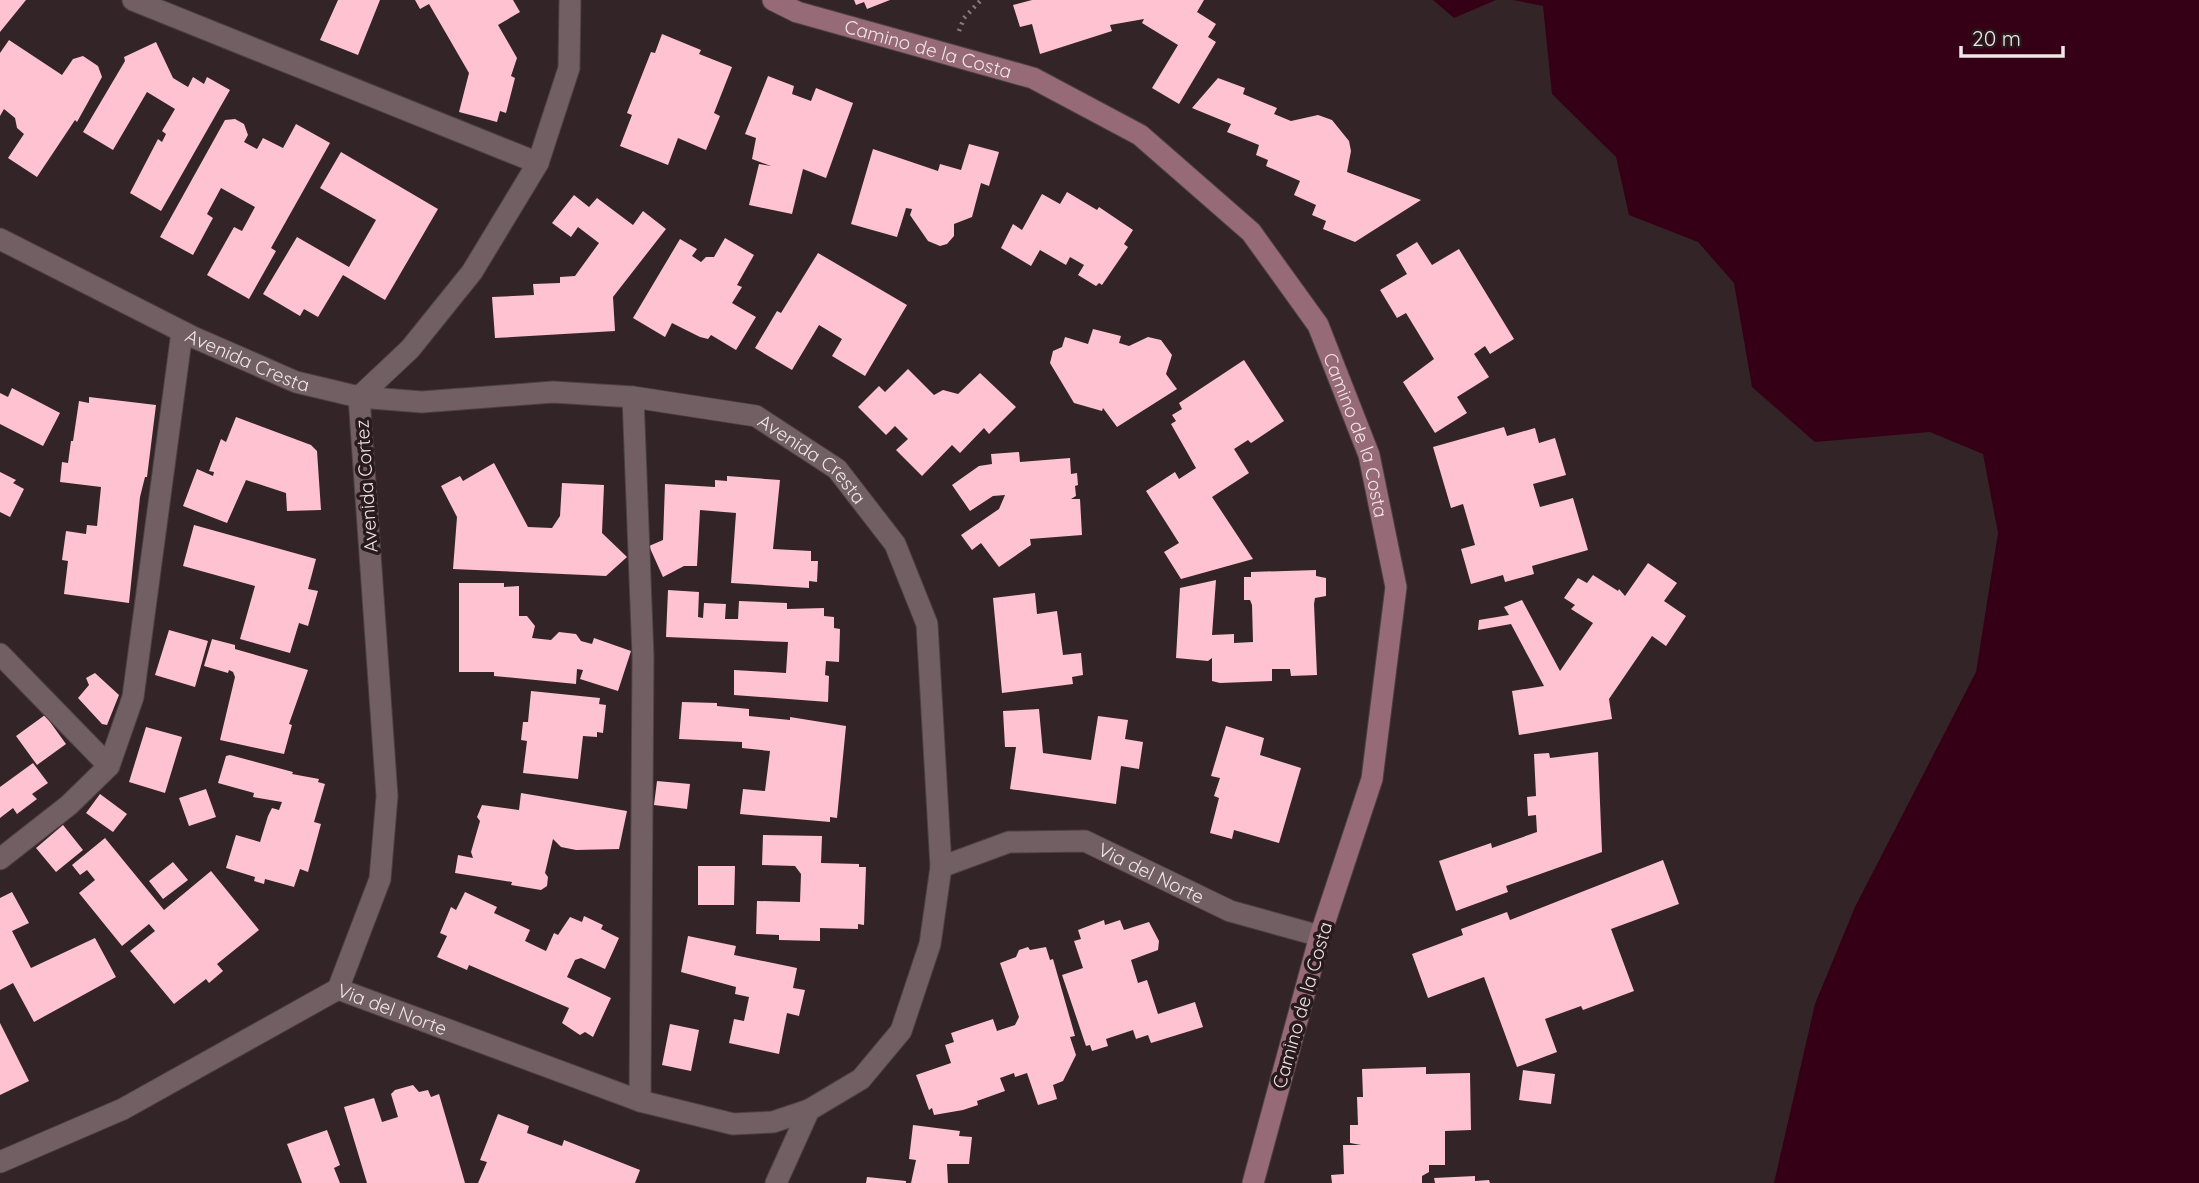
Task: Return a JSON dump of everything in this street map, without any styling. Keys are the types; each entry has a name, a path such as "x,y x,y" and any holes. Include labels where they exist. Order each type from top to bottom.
{"street":[{"path":"133,0 538,163"},
{"name":"Avenida Cortez","path":"338,989 380,879 387,796 359,397 410,349 472,272 538,163 569,68 570,0"},
{"name":"Camino de la Costa","path":"773,0 797,12 1033,78 1140,135 1251,232 1318,325 1369,455 1396,587 1373,779 1320,936 1253,1183"},
{"name":"Avenida Cresta","path":"0,239 182,332 296,382 359,397 422,402 552,392 633,397 756,416 837,470 895,544 927,624 941,867 930,944 901,1031 861,1080 809,1110"},
{"path":"0,859 69,805 109,766 133,697 182,332"},
{"path":"633,397 643,656 640,1101"},
{"path":"0,654 109,766"},
{"name":"Via del Norte","path":"941,867 1009,842 1085,841 1230,911 1320,936"},
{"name":"Via del Norte","path":"0,1162 123,1110 338,989 640,1101 733,1124 774,1122 809,1110"},
{"path":"776,1183 809,1110"}],"path":[{"path":"955,42 964,18 981,0"}],"shaded area":[{"path":"1433,0 1496,0 1454,18"},
{"path":"1513,0 2199,0 2199,1183 1774,1183 1815,1004 1855,907 1976,672 1998,533 1983,454 1930,432 1815,442 1752,387 1734,283 1698,242 1629,215 1616,157 1552,94 1543,6"}],"building":[{"path":"0,0 26,0 0,32"},
{"path":"338,0 380,0 358,55 320,40"},
{"path":"415,0 513,0 520,12 498,25 517,58 511,76 515,78 506,113 500,111 497,122 459,112 469,73 429,4 420,9"},
{"path":"854,0 890,0 867,9 864,2 856,5"},
{"path":"1032,0 1204,0 1197,12 1216,24 1208,37 1216,42 1179,104 1152,88 1178,45 1142,23 1144,19 1110,25 1112,31 1040,54 1032,24 1020,27 1013,5"},
{"path":"662,34 701,50 699,54 732,67 714,113 720,116 706,150 678,138 668,165 620,146 632,115 627,113 651,52 655,53"},
{"path":"9,40 62,75 73,59 83,56 98,66 102,77 77,122 75,120 37,177 8,158 24,134 17,128 15,118 4,109 0,116 0,53"},
{"path":"156,42 173,78 188,87 193,77 204,84 207,77 230,90 161,211 130,193 158,139 162,142 166,134 162,131 175,109 147,92 113,150 83,132 125,61 124,57"},
{"path":"768,76 794,86 792,94 811,101 816,88 853,103 826,178 803,169 792,214 749,205 759,164 771,166 752,159 756,138 745,134"},
{"path":"1218,78 1245,88 1243,94 1277,108 1274,114 1291,121 1318,115 1332,120 1349,141 1351,151 1347,172 1421,200 1355,242 1323,229 1326,221 1312,215 1316,205 1294,195 1300,181 1266,166 1268,160 1256,155 1259,145 1227,132 1231,124 1192,108"},
{"path":"235,119 244,124 248,135 244,142 257,149 263,138 283,148 296,124 330,143 271,248 276,251 249,299 207,275 234,227 242,231 255,207 221,188 207,214 213,218 193,255 160,237 225,120"},
{"path":"969,144 999,152 989,186 981,183 972,217 954,224 954,236 947,244 940,246 928,241 910,215 912,209 906,208 897,237 851,224 873,149 938,171 940,164 961,170"},
{"path":"341,152 438,209 385,300 343,275 318,317 304,309 300,316 263,294 297,237 349,267 376,220 320,188"},
{"path":"1067,192 1097,210 1099,207 1133,230 1124,244 1128,247 1102,285 1099,283 1096,286 1078,275 1084,265 1070,257 1066,265 1040,250 1031,266 1001,248 1013,224 1022,230 1042,194 1060,204"},
{"path":"574,195 589,207 597,198 633,225 643,211 666,229 613,297 615,331 495,338 492,297 534,295 533,284 560,283 560,277 575,276 599,243 578,227 571,237 552,223"},
{"path":"725,238 754,255 737,285 742,287 732,303 756,317 736,350 711,335 708,339 700,337 672,323 665,337 633,318 680,239 697,249 692,256 701,262 706,257 714,257"},
{"path":"1417,242 1432,265 1459,249 1514,339 1490,354 1485,346 1474,354 1489,377 1457,397 1467,413 1435,433 1403,382 1434,359 1406,313 1397,318 1380,290 1407,274 1396,255"},
{"path":"818,253 907,305 865,376 832,356 842,339 819,325 792,370 755,348 777,311 781,313"},
{"path":"1093,329 1121,336 1119,343 1129,346 1148,337 1161,340 1172,355 1166,374 1177,389 1117,427 1103,408 1102,411 1074,403 1050,363 1053,351 1062,347 1065,337 1088,344"},
{"path":"1244,360 1284,421 1251,443 1248,440 1234,449 1249,473 1212,497 1253,559 1181,579 1164,552 1179,543 1146,491 1175,472 1179,479 1196,468 1171,424 1176,421 1172,415 1182,409 1179,403"},
{"path":"908,369 934,395 943,390 958,394 980,373 1016,407 989,434 984,428 960,453 952,445 922,476 896,450 908,439 895,426 886,435 858,407 879,386 885,392"},
{"path":"12,388 60,413 43,446 0,424 0,393 8,397"},
{"path":"89,397 156,405 147,477 140,497 129,603 64,594 68,561 62,560 66,531 86,534 87,525 97,526 101,487 60,482 62,462 68,463 79,401 89,403"},
{"path":"236,417 311,445 317,451 321,510 287,511 286,493 246,480 227,523 183,506 197,469 213,476 214,472 209,471 221,439 226,442"},
{"path":"1504,427 1507,436 1535,428 1539,443 1555,438 1566,475 1533,484 1540,507 1573,498 1588,550 1532,566 1534,574 1505,582 1503,575 1471,584 1461,549 1475,545 1463,504 1451,508 1433,447"},
{"path":"1019,452 1020,462 1070,458 1071,474 1077,473 1078,485 1075,486 1076,496 1071,499 1080,499 1082,535 1030,539 1031,545 999,567 981,543 972,550 961,535 999,509 1005,495 993,496 970,511 952,485 979,466 992,464 991,454"},
{"path":"494,463 528,527 552,528 560,516 562,483 604,485 602,533 627,557 606,576 453,569 457,517 441,486 460,476 463,481"},
{"path":"0,472 16,480 13,483 24,489 10,517 0,512"},
{"path":"727,476 780,480 773,549 811,551 811,561 818,561 817,582 809,581 809,588 731,583 736,513 700,510 697,566 684,566 663,577 649,546 663,540 665,484 715,487 715,480 727,481"},
{"path":"194,525 316,559 308,589 318,591 308,626 299,623 290,653 240,639 255,586 183,566"},
{"path":"1648,563 1677,583 1664,601 1686,616 1666,646 1652,636 1609,699 1612,719 1519,735 1512,691 1544,686 1511,624 1478,630 1479,620 1509,615 1504,607 1522,600 1560,671 1593,623 1571,609 1575,605 1564,598 1578,578 1587,583 1593,575 1618,591 1619,589 1625,596"},
{"path":"1316,570 1316,576 1326,578 1326,596 1315,598 1314,604 1317,675 1291,676 1290,669 1272,669 1272,681 1220,683 1212,681 1212,658 1208,661 1176,658 1180,588 1216,580 1212,635 1234,634 1234,643 1253,642 1252,605 1250,600 1244,600 1244,577 1251,577 1251,572"},
{"path":"459,583 504,583 504,587 519,586 519,616 527,616 535,626 532,638 551,640 559,632 576,634 581,641 592,644 594,638 631,651 618,691 580,679 583,670 577,669 576,684 494,676 494,672 459,672"},
{"path":"668,590 699,592 698,617 703,618 704,603 726,604 725,619 738,619 739,601 787,603 787,609 824,608 824,616 834,617 834,628 840,629 839,662 826,661 825,675 829,676 828,702 734,695 734,670 786,673 788,642 666,637"},
{"path":"1035,593 1037,614 1057,611 1063,655 1081,653 1083,675 1072,677 1073,684 1002,693 993,598"},
{"path":"169,630 208,641 195,687 155,675"},
{"path":"212,639 235,645 235,649 308,670 289,724 292,725 284,754 220,740 235,677 229,670 228,673 204,666"},
{"path":"95,673 119,695 107,725 102,724 78,698 89,685 86,678"},
{"path":"531,691 600,698 599,704 606,705 603,733 597,732 597,737 583,736 578,779 523,773 527,741 521,740 523,722 528,722"},
{"path":"682,702 717,703 717,706 749,709 749,716 790,720 790,717 846,726 837,818 830,817 830,822 740,814 743,789 765,791 770,751 742,748 742,742 679,739"},
{"path":"1039,709 1043,753 1091,760 1098,716 1128,720 1125,739 1143,742 1139,769 1121,766 1116,804 1010,789 1016,747 1005,747 1003,711"},
{"path":"45,715 66,744 37,765 16,736"},
{"path":"1226,726 1264,738 1260,755 1301,768 1279,843 1234,830 1232,839 1210,833 1219,798 1214,796 1220,778 1211,776"},
{"path":"146,727 182,737 165,793 129,782"},
{"path":"1598,752 1602,852 1506,886 1508,892 1456,911 1439,861 1491,843 1492,848 1537,832 1536,815 1528,816 1527,797 1536,796 1534,754 1549,753 1550,758"},
{"path":"226,756 293,772 292,774 319,779 318,782 325,784 314,822 321,824 308,872 300,869 294,887 265,879 264,884 254,881 255,877 226,868 236,835 260,842 272,808 279,810 282,802 253,797 254,793 218,783"},
{"path":"33,763 48,783 32,794 37,799 17,814 13,808 0,818 0,787"},
{"path":"657,781 690,784 687,809 654,805"},
{"path":"206,789 216,817 189,826 179,798"},
{"path":"521,793 627,811 619,849 576,850 561,847 553,839 545,873 548,877 547,886 541,890 511,885 512,882 455,873 458,855 473,858 471,852 480,821 477,817 482,805 519,810"},
{"path":"100,794 127,814 113,832 86,813"},
{"path":"63,825 83,850 56,872 36,848"},
{"path":"763,835 822,836 821,863 859,864 859,867 866,867 864,925 858,924 858,929 820,928 820,941 779,940 779,935 756,934 757,901 800,902 801,874 795,866 762,865"},
{"path":"105,838 164,910 211,871 259,930 217,964 223,971 209,983 206,979 174,1004 130,951 155,931 149,924 122,946 79,893 95,880 87,870 80,875 72,865"},
{"path":"1663,860 1679,904 1611,929 1634,991 1583,1010 1581,1006 1545,1019 1557,1052 1517,1067 1484,977 1428,998 1412,954 1463,935 1461,929 1507,912 1510,920"},
{"path":"173,862 188,880 163,899 149,881"},
{"path":"698,866 735,866 734,905 698,905"},
{"path":"12,892 29,923 12,931 31,968 95,938 116,977 34,1022 13,983 0,990 0,898"},
{"path":"465,892 497,907 494,913 530,930 525,941 546,951 554,933 558,935 570,917 582,922 584,916 603,925 601,929 619,938 605,969 581,958 575,960 567,977 611,998 593,1037 585,1032 580,1035 562,1023 569,1008 469,965 467,970 437,957 447,936 440,933 451,907 456,910"},
{"path":"1104,920 1105,925 1120,920 1124,930 1149,922 1159,941 1158,950 1131,960 1138,983 1147,980 1158,1014 1195,1002 1203,1027 1151,1043 1148,1035 1136,1039 1133,1030 1106,1039 1108,1046 1092,1051 1090,1045 1086,1046 1062,975 1083,968 1074,941 1081,939 1078,930"},
{"path":"688,936 736,946 734,955 797,968 793,988 805,990 799,1016 787,1013 779,1054 729,1043 734,1019 744,1021 749,997 735,994 736,987 681,972"},
{"path":"1028,947 1030,950 1046,947 1050,960 1053,959 1075,1036 1070,1037 1076,1055 1063,1081 1053,1085 1057,1099 1038,1105 1027,1073 1015,1077 1014,1073 1000,1078 1005,1091 977,1101 978,1105 934,1115 932,1108 929,1110 916,1075 951,1063 945,1045 954,1042 951,1033 993,1019 997,1031 1015,1025 1019,1017 1000,963 1016,957 1019,950"},
{"path":"0,1023 29,1081 0,1095"},
{"path":"670,1024 699,1030 691,1071 662,1065"},
{"path":"1426,1067 1426,1074 1470,1073 1471,1130 1445,1131 1445,1165 1429,1165 1429,1172 1422,1176 1422,1183 1332,1183 1331,1175 1344,1174 1343,1145 1361,1145 1350,1143 1350,1125 1358,1125 1357,1097 1363,1097 1362,1069"},
{"path":"1523,1070 1555,1074 1551,1104 1519,1100"},
{"path":"413,1085 419,1092 428,1090 431,1097 439,1094 465,1183 367,1183 344,1107 374,1098 382,1122 398,1117 391,1094 395,1090"},
{"path":"498,1114 529,1126 527,1133 562,1146 564,1140 640,1170 635,1183 478,1183 487,1162 480,1160"},
{"path":"913,1125 960,1131 959,1136 972,1137 969,1164 947,1164 948,1183 911,1183 916,1160 909,1159"},
{"path":"327,1130 340,1165 334,1168 340,1183 302,1183 287,1144"},
{"path":"1475,1176 1475,1181 1489,1180 1490,1183 1435,1183 1434,1178"},
{"path":"867,1177 906,1181 906,1183 866,1183"}]}
